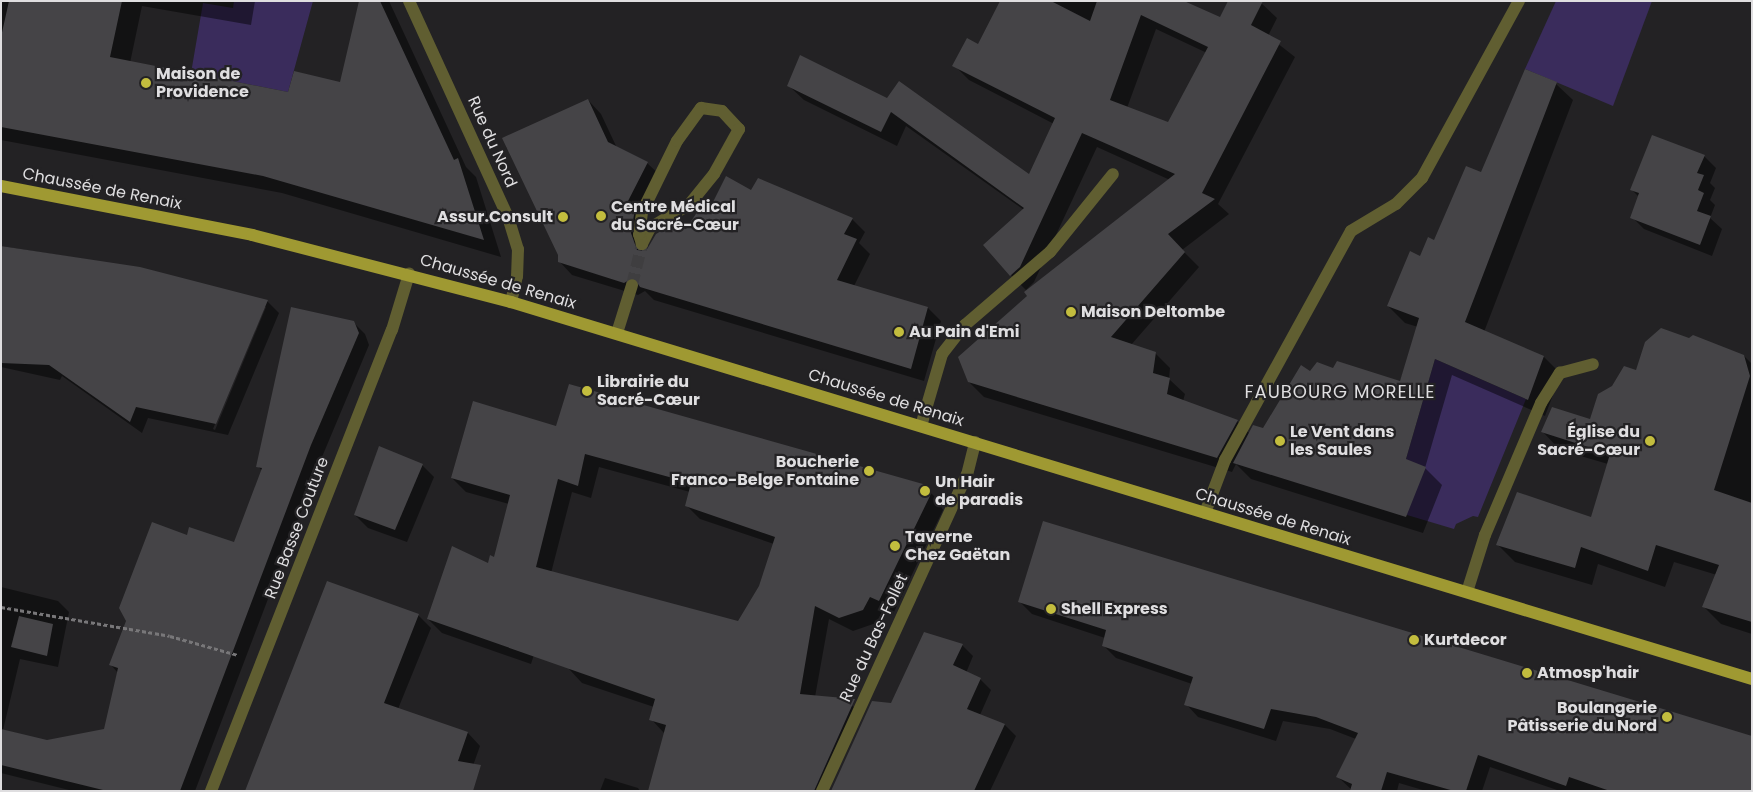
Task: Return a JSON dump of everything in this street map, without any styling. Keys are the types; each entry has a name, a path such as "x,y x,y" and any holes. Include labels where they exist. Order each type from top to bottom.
{"main road":[{"name":"Chaussée de Renaix","path":"1,186 252,236 409,274 511,302 1752,679"}],"street":[{"name":"Rue du Nord","path":"409,1 508,217 518,249 517,276 511,302"},
{"path":"1205,513 1225,460 1351,231 1396,204 1422,178 1519,1"},
{"path":"701,108 722,111 739,129 714,174 690,204 650,228 642,244 640,234 642,212 677,141 701,108"},
{"path":"920,426 942,354 965,325 1050,252 1113,174"},
{"name":"Rue Basse Couture","path":"211,791 392,330 409,274"},
{"path":"617,333 632,285"},
{"path":"1467,592 1485,535 1541,402 1560,373 1593,364"},
{"name":"Rue du Bas-Follet","path":"822,791 967,475 974,442"}],"path":[{"path":"1,607 170,636 262,662"}],"shaded area":[{"path":"234,1 313,1 288,92 191,73 203,3 233,8"},
{"path":"1556,1 1652,1 1613,106 1525,69"},
{"path":"1435,359 1526,399 1478,517 1473,516 1456,524 1454,529 1407,515 1406,459"}],"building":[{"path":"9,1 122,1 110,57 288,92 294,71 340,82 359,1 380,1 454,160 458,158 484,240 263,176 1,127 1,37"},
{"path":"1000,1 1051,1 1090,21 1097,1 1184,1 1220,17 1228,1 1263,1 1251,25 1281,41 1202,193 1215,199 1168,234 1185,252 1111,337 1156,352 1153,373 1170,378 1167,394 1238,420 1217,458 968,382 958,357 1027,296 1024,292 1175,174 1082,133 1020,267 1010,276 983,245 1024,208 891,112 881,132 787,86 800,55 887,98 899,81 1029,174 1055,118 952,66 967,38 978,44","holes":["1141,15 1208,47 1168,122 1110,100"]},
{"path":"1525,69 1557,82 1465,322 1544,356 1528,400 1435,359 1406,459 1426,467 1406,517 1233,463 1253,425 1263,428 1301,365 1310,371 1317,362 1333,368 1337,361 1400,381 1419,318 1387,306 1410,251 1420,256 1428,237 1434,240 1466,166 1481,172"},
{"path":"588,99 608,142 648,162 626,205 635,209 631,233 637,250 646,251 656,234 673,224 686,229 705,200 712,204 726,176 751,190 758,178 853,218 844,234 857,239 837,280 928,307 911,369 640,287 634,277 624,283 558,262 558,255 502,138"},
{"path":"1652,135 1705,155 1697,173 1704,175 1698,190 1704,193 1697,211 1711,216 1700,245 1630,218 1639,193 1630,190"},
{"path":"1,246 140,267 268,300 216,424 136,407 130,422 49,365 1,363"},
{"path":"291,307 354,321 359,333 311,445 180,791 107,791 1,765 1,729 47,740 104,729 118,668 109,665 126,621 119,608 152,522 187,535 189,527 234,542 262,468 256,467"},
{"name":"Église du Sacré-Cœur","path":"1661,328 1689,338 1693,335 1744,355 1750,376 1714,490 1752,503 1752,622 1702,607 1719,565 1656,545 1648,571 1581,547 1575,568 1496,545 1517,492 1591,517 1610,454 1541,432 1552,407 1590,419 1598,394 1612,386 1624,366 1636,370 1645,342"},
{"path":"569,384 923,484 930,496 879,601 870,597 863,610 839,618 815,606 800,694 855,699 814,791 648,791 666,725 649,720 655,699 427,619 452,546 488,563 490,555 494,557 510,495 451,478 473,401 556,426","holes":["585,454 691,483 685,506 775,537 759,586 738,621 536,567 558,479 578,486"]},
{"path":"379,446 423,464 395,530 354,515"},
{"path":"1043,521 1752,736 1752,791 1610,791 1569,777 1566,786 1478,755 1466,791 1454,791 1387,772 1381,791 1350,791 1352,784 1336,777 1358,733 1316,717 1271,709 1264,729 1184,705 1193,677 1102,646 1106,630 1018,602"},
{"path":"327,581 419,614 384,703 468,732 458,761 481,765 473,791 245,791"},
{"path":"19,616 53,624 47,656 11,647"},
{"path":"924,632 963,644 953,665 981,678 967,709 1005,724 974,791 831,791 872,701 891,703"}],"tunnel":[{"path":"632,285 642,244"}],"place":[{"name":"Maison de Providence","path":"146,83"},
{"name":"Centre Médical du Sacré-Cœur","path":"601,216"},
{"name":"Assur.Consult","path":"563,217"},
{"name":"Maison Deltombe","path":"1071,312"},
{"name":"Au Pain d'Emi","path":"899,332"},
{"name":"Librairie du Sacré-Cœur","path":"587,391"},
{"name":"Le Vent dans les Saules","path":"1280,441"},
{"name":"Église du Sacré-Cœur","path":"1650,441"},
{"name":"Boucherie Franco-Belge Fontaine","path":"869,471"},
{"name":"Un Hair de paradis","path":"925,491"},
{"name":"Taverne Chez Gaëtan","path":"895,546"},
{"name":"Shell Express","path":"1051,609"},
{"name":"Kurtdecor","path":"1414,640"},
{"name":"Atmosp'hair","path":"1527,673"},
{"name":"Boulangerie Pâtisserie du Nord","path":"1667,717"}],"district":[{"name":"FAUBOURG MORELLE","path":"1340,392"}]}
